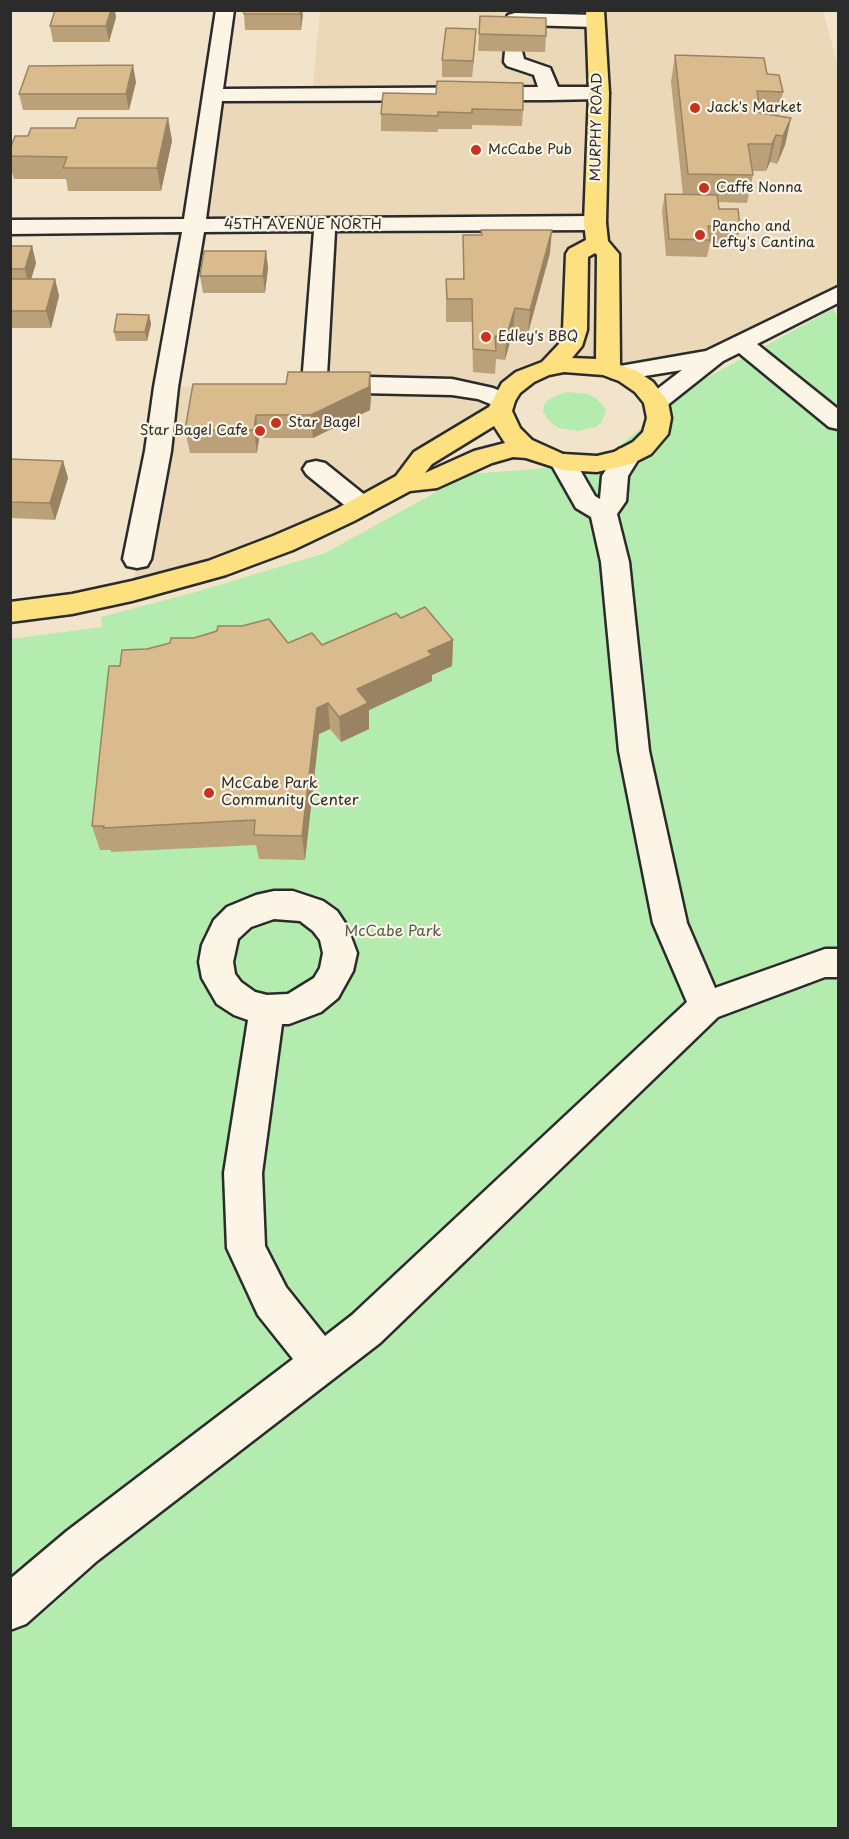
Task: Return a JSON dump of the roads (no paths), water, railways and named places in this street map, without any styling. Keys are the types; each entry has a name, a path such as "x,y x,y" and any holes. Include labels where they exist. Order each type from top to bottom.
{"main road":[{"name":"MURPHY ROAD","path":"595,16 599,93 596,233 608,254 614,371"},
{"path":"550,368 570,346 575,330 577,254 596,233"},
{"path":"10,612 102,598 187,577 283,543 362,506 405,482 423,459 502,406 511,388 525,377 550,368 586,365 614,371 644,387 656,402 659,418 655,434 642,448 628,455 597,464 563,462 544,457 523,446 509,432 502,406"},
{"path":"405,482 428,482 483,457 513,449 531,450"}],"street":[{"path":"136,559 158,451 177,386 194,226 225,10"},
{"path":"550,94 543,72 514,62 514,29 595,16"},
{"path":"212,95 599,93"},
{"path":"326,225 302,384 400,384 452,387 484,393 502,406"},
{"name":"45TH AVENUE NORTH","path":"10,227 326,225 596,233"},
{"path":"656,402 716,356 838,294"},
{"path":"741,343 838,421"},
{"path":"614,371 716,356"},
{"path":"603,512 613,501 615,476 628,455"},
{"path":"563,462 585,502 603,512 615,562 634,751 648,820 670,923 706,1006"},
{"path":"316,469 362,506"},
{"path":"10,1608 82,1546 366,1329 706,1006 825,963 838,963"},
{"path":"267,1010 243,1173 246,1248 272,1301 322,1364"}],"place":[{"name":"Jack's Market","path":"695,108"},
{"name":"McCabe Pub","path":"476,150"},
{"name":"Caffe Nonna","path":"704,188"},
{"name":"Pancho and Lefty's Cantina","path":"700,235"},
{"name":"Edley's BBQ","path":"486,337"},
{"name":"Star Bagel","path":"276,423"},
{"name":"Star Bagel Cafe","path":"260,431"},
{"name":"McCabe Park Community Center","path":"209,793"}],"park label":[{"name":"McCabe Park","path":"393,932"}]}
